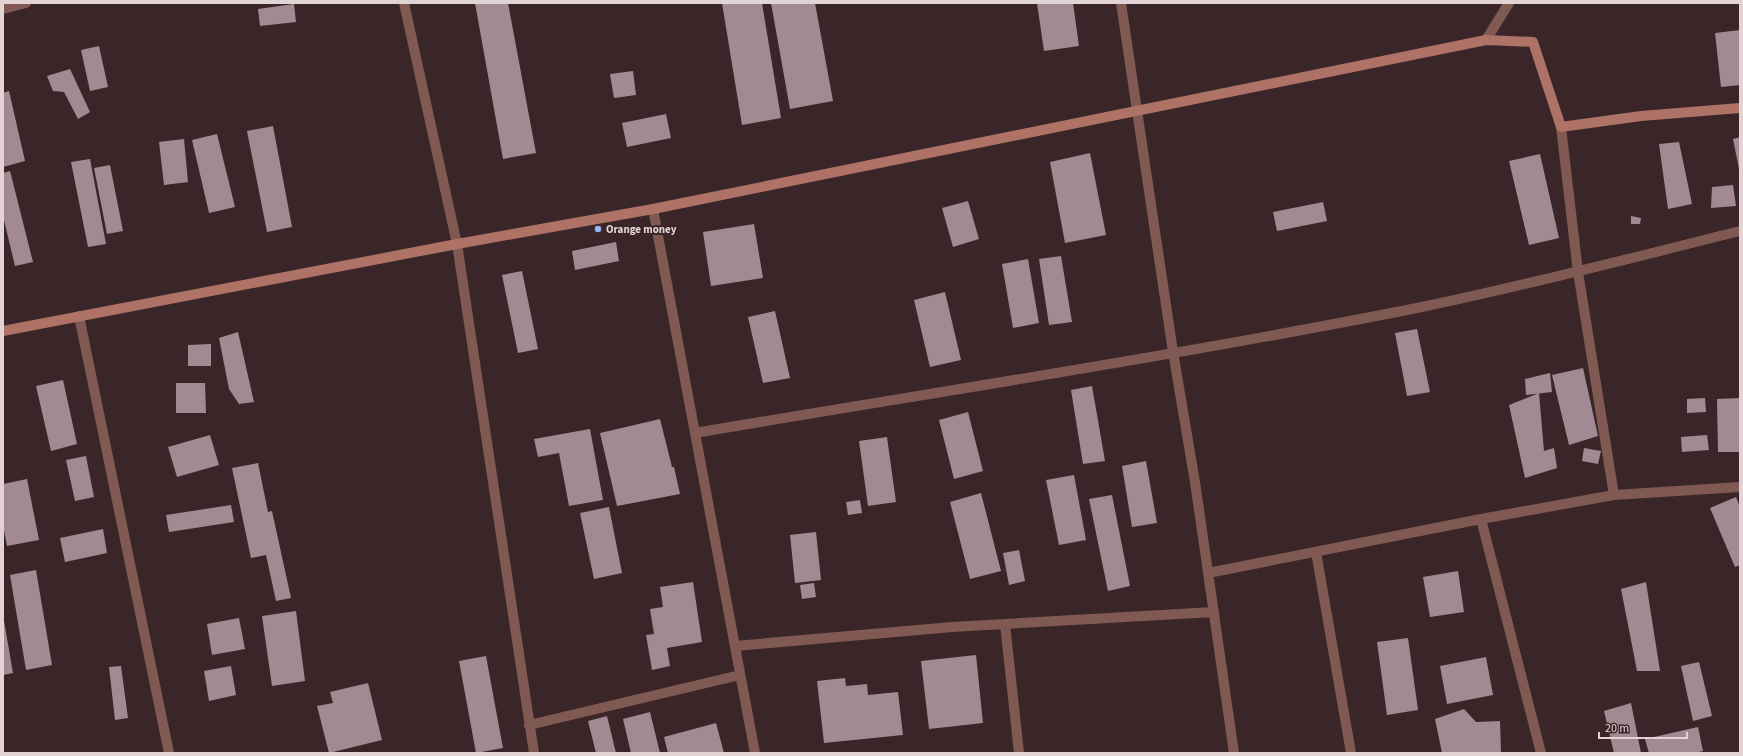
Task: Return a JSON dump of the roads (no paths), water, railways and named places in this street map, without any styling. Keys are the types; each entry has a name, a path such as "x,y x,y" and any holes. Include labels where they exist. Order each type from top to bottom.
{"street":[{"path":"3,9 26,3"},
{"path":"404,3 457,244 534,753"},
{"path":"1120,3 1138,110 1173,352 1195,482 1234,753"},
{"path":"1486,40 1509,3"},
{"path":"3,331 457,244 653,209 1486,40 1533,42 1561,127 1578,272 1614,495"},
{"path":"1561,127 1641,116 1740,108"},
{"path":"653,209 755,753"},
{"path":"695,433 1173,352 1424,306 1578,272 1740,231"},
{"path":"79,316 169,753"},
{"path":"1208,573 1481,519 1614,495 1740,487"},
{"path":"1481,519 1541,753"},
{"path":"1316,552 1351,753"},
{"path":"735,646 952,627 1214,612"},
{"path":"1005,624 1019,753"},
{"path":"530,725 740,675"}],"place":[{"name":"Orange money","path":"598,229"}]}
